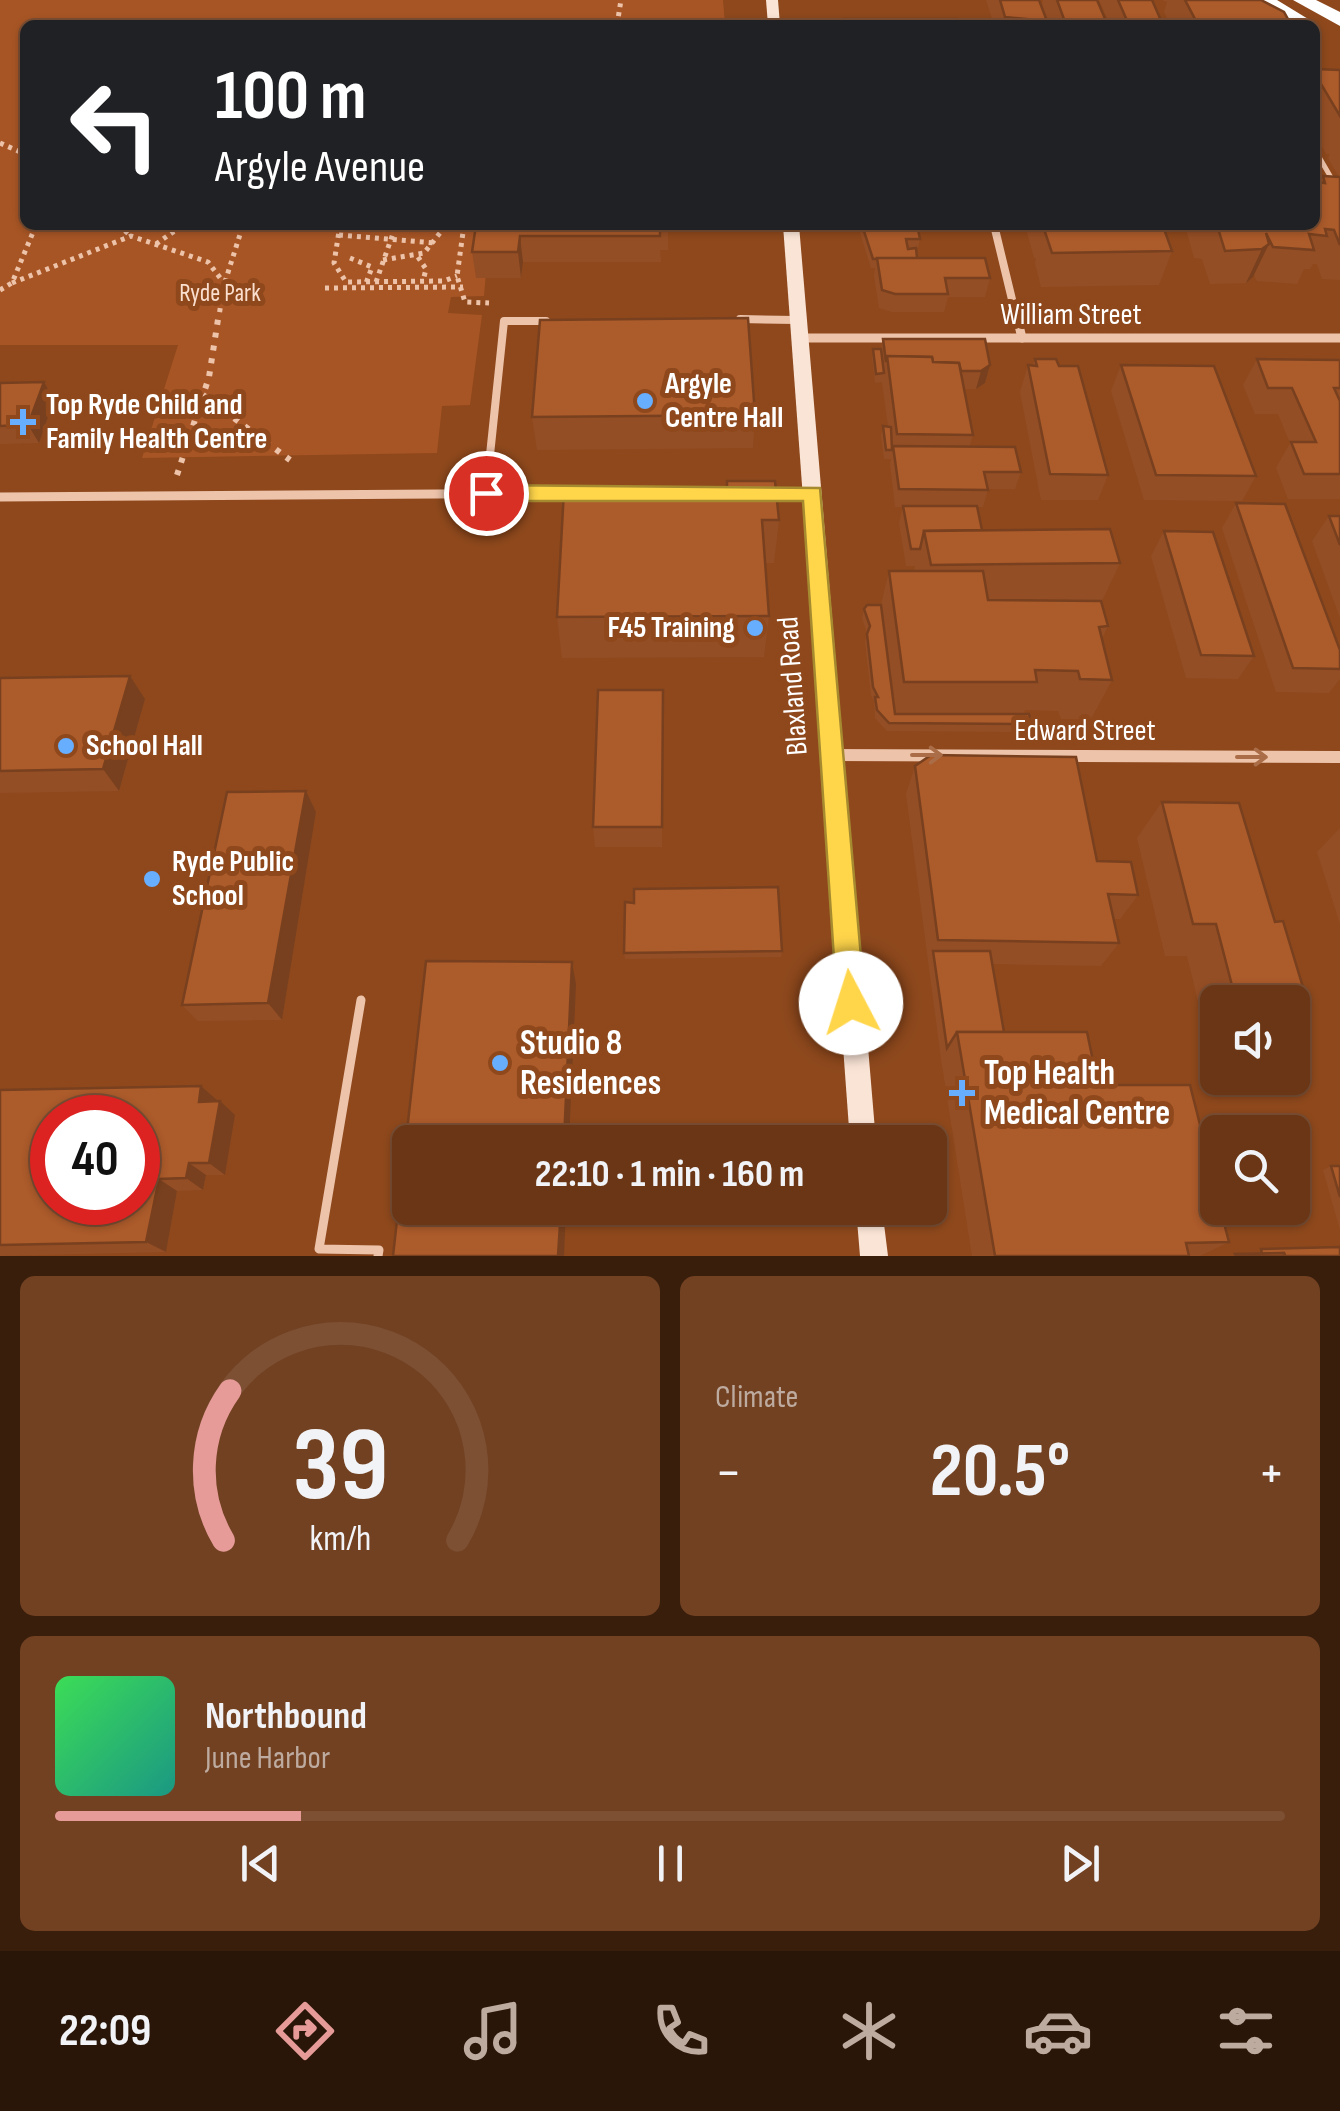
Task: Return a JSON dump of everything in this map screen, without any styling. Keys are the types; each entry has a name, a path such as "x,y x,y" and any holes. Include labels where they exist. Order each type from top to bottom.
{"highway":[{"path":"1263,0 1299,20"},
{"path":"1302,0 1340,20"}],"street":[{"name":"Blaxland Road","path":"792,230 830,755 863,1125"},
{"path":"995,230 1022,338"},
{"name":"William Street","path":"800,330 1022,338 1340,338"},
{"path":"0,497 584,493"},
{"path":"760,493 812,493"},
{"name":"Edward Street","path":"830,755 1340,757"},
{"path":"871,1225 874,1256"}],"lane":[{"path":"1320,158 1334,181"},
{"path":"731,319 800,330"},
{"path":"486,493 504,321 561,320"},
{"path":"361,1000 318,1248 379,1250 378,1256"}],"path":[{"path":"12,283 34,230"},
{"path":"124,230 131,236 208,262 224,283"},
{"path":"153,243 175,230"},
{"path":"170,495 203,395 224,283 241,230"},
{"path":"340,230 332,260 336,274 346,282 423,282 457,276"},
{"path":"376,282 394,230"},
{"path":"384,260 418,257 436,243 438,230"},
{"path":"463,230 457,276 464,302 490,303 488,320 504,321"},
{"path":"150,232 153,243"},
{"path":"0,290 131,236"},
{"path":"339,236 436,243"},
{"path":"418,257 426,270 423,282"},
{"path":"350,258 372,267 365,285"},
{"path":"325,288 463,287"},
{"path":"203,395 290,460"}],"green space":[{"name":"Ryde Park","path":"0,0 723,0 725,20 20,20 20,230 490,230 484,296 451,297 448,313 482,315 470,405 442,406 437,453 142,458 178,345 0,345"}],"building":[{"path":"1000,0 1039,0 1047,20 1036,20 1005,17"},
{"path":"1057,0 1097,0 1106,20 1064,20"},
{"path":"1118,0 1152,0 1161,20 1127,20"},
{"path":"1185,0 1261,0 1284,12 1288,20 1209,20 1195,19"},
{"path":"844,19 957,20 844,20"},
{"path":"1320,69 1340,70 1340,116 1320,82"},
{"path":"1323,176 1340,177 1340,245 1334,230 1325,229 1327,236 1309,234 1314,250 1273,247 1266,233 1269,244 1262,249 1225,251 1219,230 1320,230 1320,182 1325,183"},
{"path":"475,230 660,230 660,236 520,236 518,252 472,252"},
{"path":"864,230 918,230 920,239 906,239 908,249 916,248 917,258 873,259"},
{"path":"1044,230 1164,230 1172,251 1052,253"},
{"path":"877,258 985,258 990,278 945,278 948,294 895,294 882,290"},
{"name":"Argyle Centre Hall","path":"748,318 755,415 532,417 540,320"},
{"path":"883,339 985,339 990,365 981,371 961,371 959,363 933,362 932,357 887,356 886,362"},
{"path":"873,349 881,349 884,373 876,374"},
{"path":"887,356 932,357 933,362 959,363 973,435 897,434"},
{"path":"1035,359 1056,359 1059,366 1078,366 1108,475 1050,474 1028,365 1037,366"},
{"path":"1257,359 1340,360 1340,388 1334,388 1340,401 1340,474 1304,474 1291,442 1316,442 1292,388 1268,388"},
{"path":"1121,365 1214,366 1256,476 1156,475"},
{"path":"44,382 28,425 0,426 0,383"},
{"path":"883,426 891,427 892,450 886,450"},
{"path":"893,446 1015,447 1021,472 984,472 988,490 899,489"},
{"path":"727,481 775,481 779,520 762,520 769,616 557,617 564,490 727,489"},
{"path":"1236,503 1285,504 1340,650 1340,669 1293,668"},
{"path":"903,506 977,506 982,530 924,531 920,549 911,549"},
{"path":"1329,516 1340,516 1340,545"},
{"path":"1110,529 1120,563 931,565 924,531"},
{"path":"1164,531 1213,532 1254,656 1201,655"},
{"path":"889,571 983,571 988,600 1101,601 1108,626 1099,627 1112,680 1080,679 1078,671 1035,670 1037,682 904,682"},
{"path":"867,605 881,605 895,714 1029,714 1031,724 889,723 877,710 867,634 870,626 864,609"},
{"name":"School Hall","path":"130,676 103,769 0,771 0,678"},
{"path":"598,690 663,690 662,827 593,827"},
{"path":"931,755 1076,757 1097,861 1131,862 1138,895 1108,894 1119,943 938,940 915,766"},
{"path":"306,791 268,1003 182,1005 227,792"},
{"path":"1162,802 1239,803 1275,922 1283,921 1302,985 1232,985 1216,924 1193,924"},
{"path":"778,887 782,951 624,953 625,902 634,903 634,889"},
{"path":"933,951 990,951 1004,1032 957,1032 947,1048"},
{"name":"Studio 8 Residences","path":"426,961 572,962 565,1125 408,1125"},
{"path":"957,1032 1087,1032 1098,1085 1190,1085 1200,1125 1200,1225 1224,1225 1229,1242 1186,1243 1189,1256 995,1256"},
{"path":"201,1086 199,1102 220,1101 209,1163 189,1163 186,1178 160,1179 160,1095 30,1095 30,1225 150,1225 146,1242 0,1245 0,1090"},
{"path":"1331,1166 1340,1166 1340,1197"},
{"name":"Studio 8 Residences","path":"396,1225 560,1225 558,1256 393,1256"},
{"path":"1340,1247 1340,1256 1262,1254 1261,1249"},
{"path":"1284,1253 1285,1256 1235,1254"}],"place":[{"name":"Argyle Centre Hall","path":"645,401"},
{"name":"Top Ryde Child and Family Health Centre","path":"23,422"},
{"name":"F45 Training","path":"755,628"},
{"name":"School Hall","path":"66,746"},
{"name":"Ryde Public School","path":"152,879"},
{"name":"Studio 8 Residences","path":"500,1063"},
{"name":"Top Health Medical Centre","path":"962,1093"}],"route":[{"path":"486,493 812,493 851,1003"}]}
